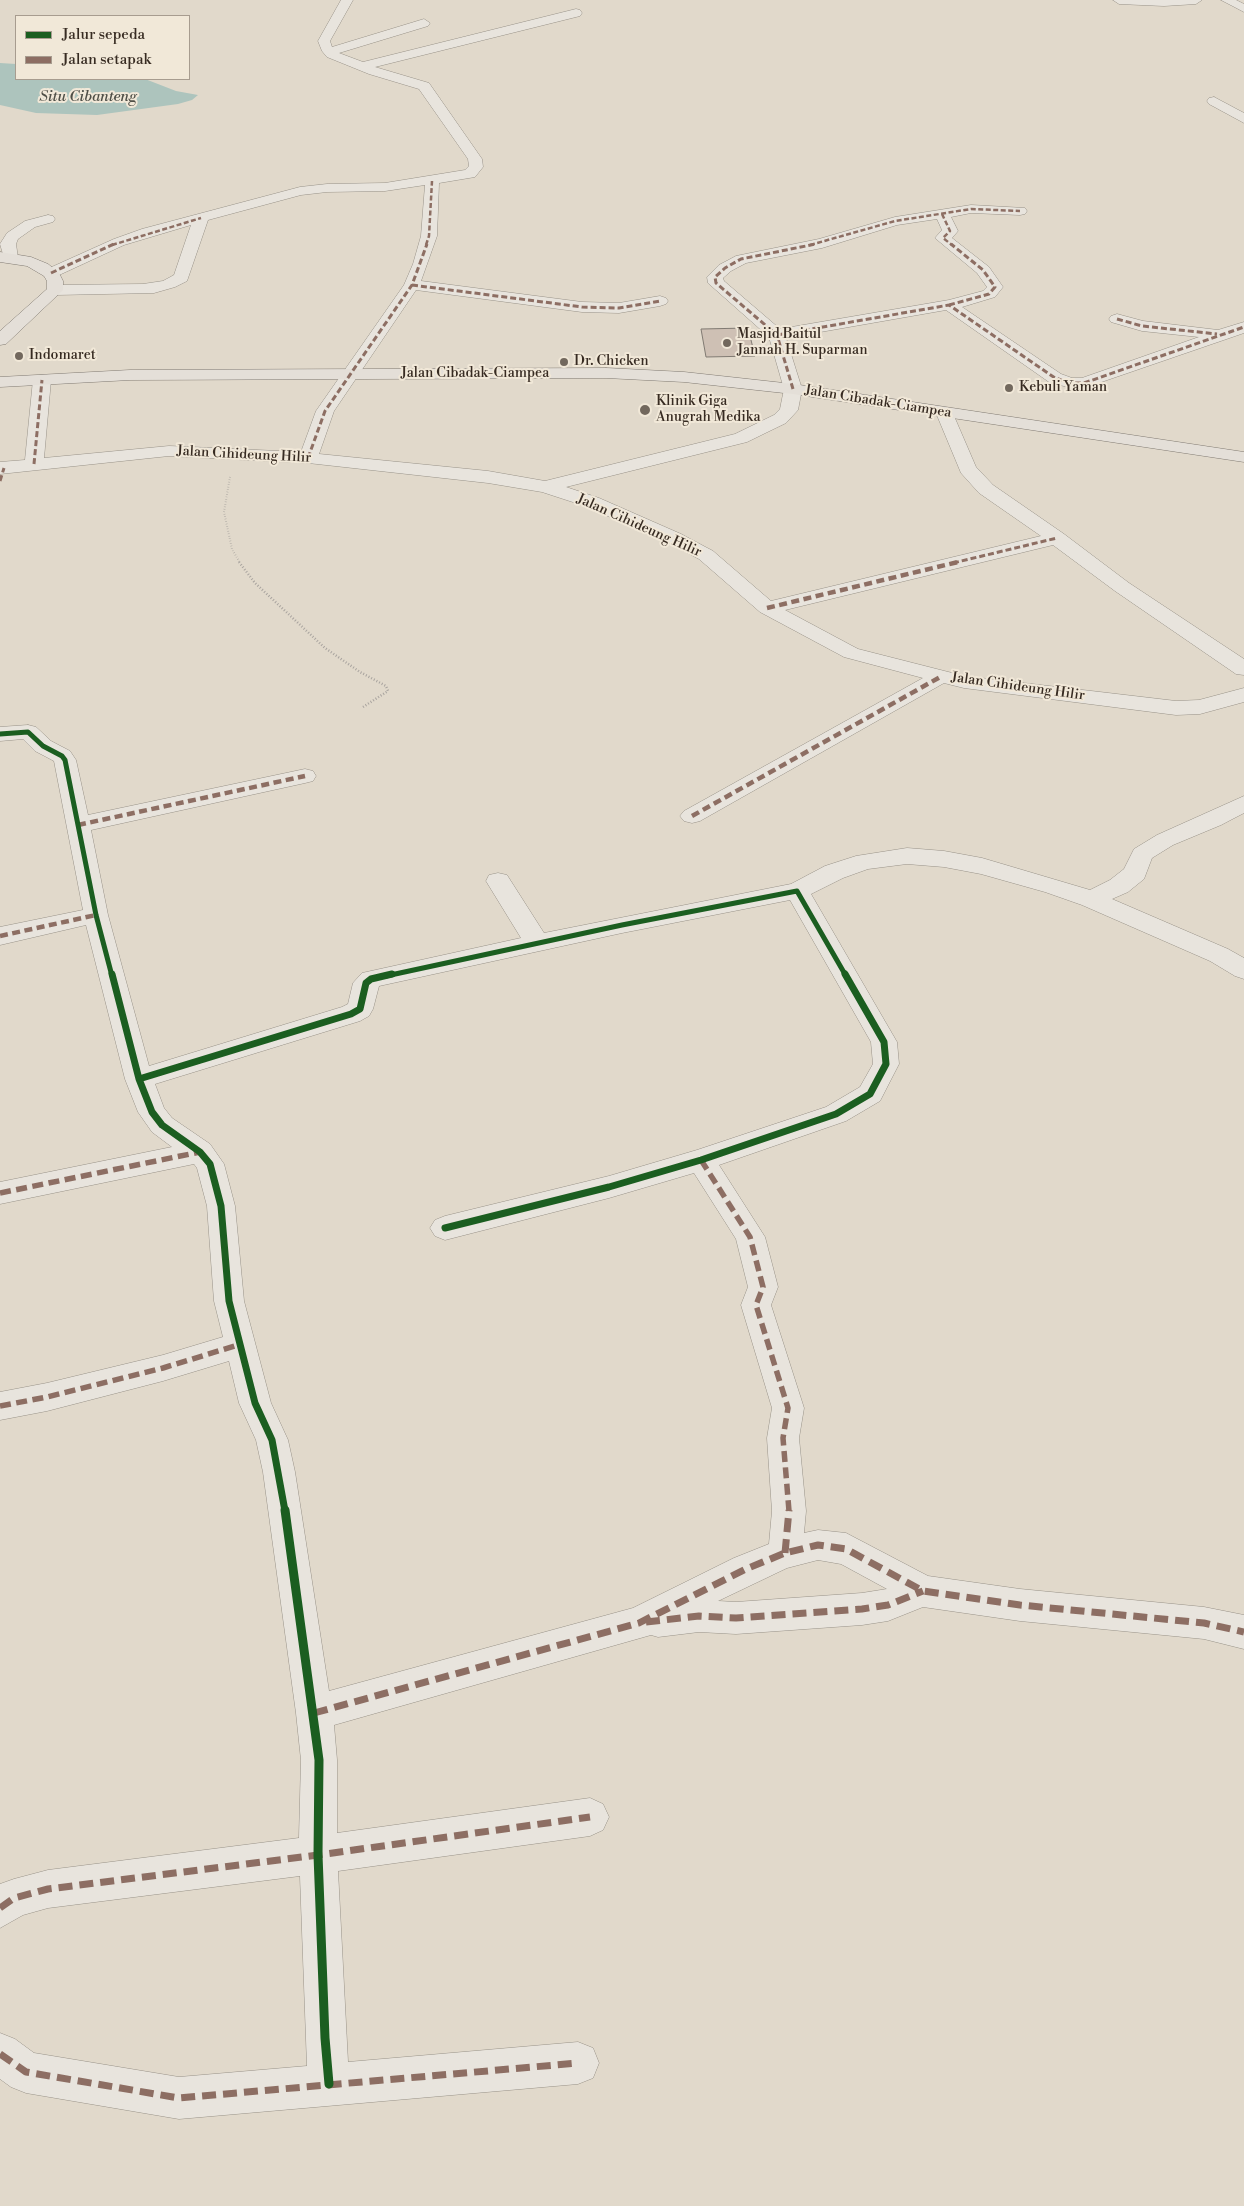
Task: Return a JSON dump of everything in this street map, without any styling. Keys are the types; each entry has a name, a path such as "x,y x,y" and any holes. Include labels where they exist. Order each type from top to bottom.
{"main road":[{"path":"0,340 55,290 55,281 51,273 43,267 31,262 5,258"},
{"name":"Jalan Cibadak-Ciampea","path":"0,382 130,375 606,374 684,377 793,389 1244,457"}],"street":[{"path":"51,273 119,242 300,191 327,188 385,187 470,174 476,167 475,158 424,86 364,66 329,52 326,48 324,42 347,0"},
{"path":"1119,0 1175,2 1196,0"},
{"path":"1226,0 1244,8"},
{"path":"364,66 576,13"},
{"path":"329,52 424,23"},
{"path":"1214,101 1244,119"},
{"path":"308,458 325,411 412,285 427,248 432,181"},
{"path":"545,487 741,438 780,419 789,410 793,389 777,335 716,283 715,277 725,268 741,259 822,243 895,222 971,209 1020,212"},
{"path":"777,335 949,305 989,294 995,287 983,270 943,238 950,231 942,214"},
{"path":"55,290 148,289 169,284 181,278 201,218"},
{"path":"5,258 12,236 30,224 48,219"},
{"path":"412,285 582,307 619,308 660,301"},
{"path":"949,305 1055,378 1071,383 1095,381 1244,326"},
{"path":"1116,319 1142,326 1220,334"},
{"path":"34,464 42,380"},
{"path":"944,413 968,469 986,489 1057,538 1122,587 1244,669"},
{"name":"Jalan Cihideung Hilir","path":"1,472 34,464 169,451 308,458 488,477 545,487 592,502 674,538 706,555 767,608 821,639 851,653 964,682 1176,708 1200,707 1244,694"},
{"path":"767,608 1057,538"},
{"path":"692,816 942,676"},
{"path":"0,734 28,732 43,746 62,756 96,915 139,1079 152,1112 175,1135 200,1152 210,1164 221,1206 229,1301 255,1403 272,1440 279,1472 314,1713 319,1760 318,1855 325,2038 330,2084"},
{"path":"78,825 305,776"},
{"path":"1091,899 1119,886 1135,873 1142,854 1165,840 1213,820 1244,803"},
{"path":"139,1079 351,1014 360,1010 366,983 371,979 622,925 797,891 834,872 865,862 907,856 944,859 982,866 1054,886 1091,899 1219,956 1244,970"},
{"path":"498,881 537,943"},
{"path":"445,1228 609,1187 701,1160 836,1114 870,1094 886,1064 884,1042 797,891"},
{"path":"0,936 96,915"},
{"path":"0,1194 200,1152"},
{"path":"701,1160 750,1237 763,1287 756,1305 788,1408 783,1438 790,1511 784,1553"},
{"path":"0,1406 47,1397 163,1368 240,1344"},
{"path":"639,1623 746,1569 784,1553 818,1545 846,1549 923,1591 1020,1606 1204,1623 1244,1632"},
{"path":"314,1713 639,1623 699,1616 736,1618 862,1609 888,1605 923,1591"},
{"path":"0,1908 14,1898 48,1889 590,1818"},
{"path":"0,2054 26,2072 179,2098 578,2063"}],"path":[{"path":"235,454 224,512 232,549 240,564 255,583 325,648 360,672 386,686 388,691 363,707"}],"water":[{"name":"Situ Cibanteng","path":"0,63 15,64 15,80 148,80 176,91 198,95 192,100 178,104 97,115 36,113 0,105"}],"building":[{"name":"Masjid Baitul Jannah H. Suparman","path":"748,328 755,356 706,357 701,329"}],"marked path":[{"path":"308,458 325,411 412,285 421,264 429,236 432,181"},
{"path":"793,389 777,335 716,283 715,277 725,268 741,259 822,243 895,221 971,209 1020,211"},
{"path":"942,214 950,231 943,238 983,270 995,287 989,294 949,305"},
{"path":"51,273 119,242 201,218"},
{"path":"412,285 582,307 619,308 660,301"},
{"path":"777,335 949,305 1055,378 1071,383 1084,383 1244,327"},
{"path":"1117,319 1142,326 1217,334"},
{"path":"34,464 42,380"},
{"path":"0,481 4,468"},
{"path":"767,608 1057,538"},
{"path":"692,816 942,676"},
{"path":"78,825 305,776"},
{"path":"0,936 96,915"},
{"path":"0,1193 200,1152"},
{"path":"701,1160 750,1237 763,1287 756,1305 788,1408 783,1438 789,1511 785,1553"},
{"path":"0,1406 47,1397 163,1368 241,1344"},
{"path":"314,1713 639,1623 746,1569 785,1553 818,1545 846,1549 923,1591 1020,1605 1204,1623 1244,1632"},
{"path":"646,1622 699,1616 736,1618 862,1609 888,1605 923,1591"},
{"path":"0,1908 14,1898 48,1889 318,1855 590,1817"},
{"path":"0,2054 26,2072 179,2098 578,2063"}],"cycle path":[{"path":"0,734 28,732 43,746 62,756 65,760 96,915 139,1079 152,1112 162,1125 200,1152 210,1164 221,1206 229,1301 255,1403 272,1440 279,1472 314,1713 319,1760 318,1855 325,2038 329,2084"},
{"path":"139,1079 351,1014 360,1009 366,983 371,979 622,925 797,891 884,1042 886,1064 870,1094 836,1114 701,1160 609,1187 445,1228"}],"place":[{"name":"Masjid Baitul Jannah H. Suparman","path":"727,343"},
{"name":"Indomaret","path":"19,356"},
{"name":"Dr. Chicken","path":"564,362"},
{"name":"Kebuli Yaman","path":"1009,388"},
{"name":"Klinik Giga Anugrah Medika","path":"645,410"}]}
